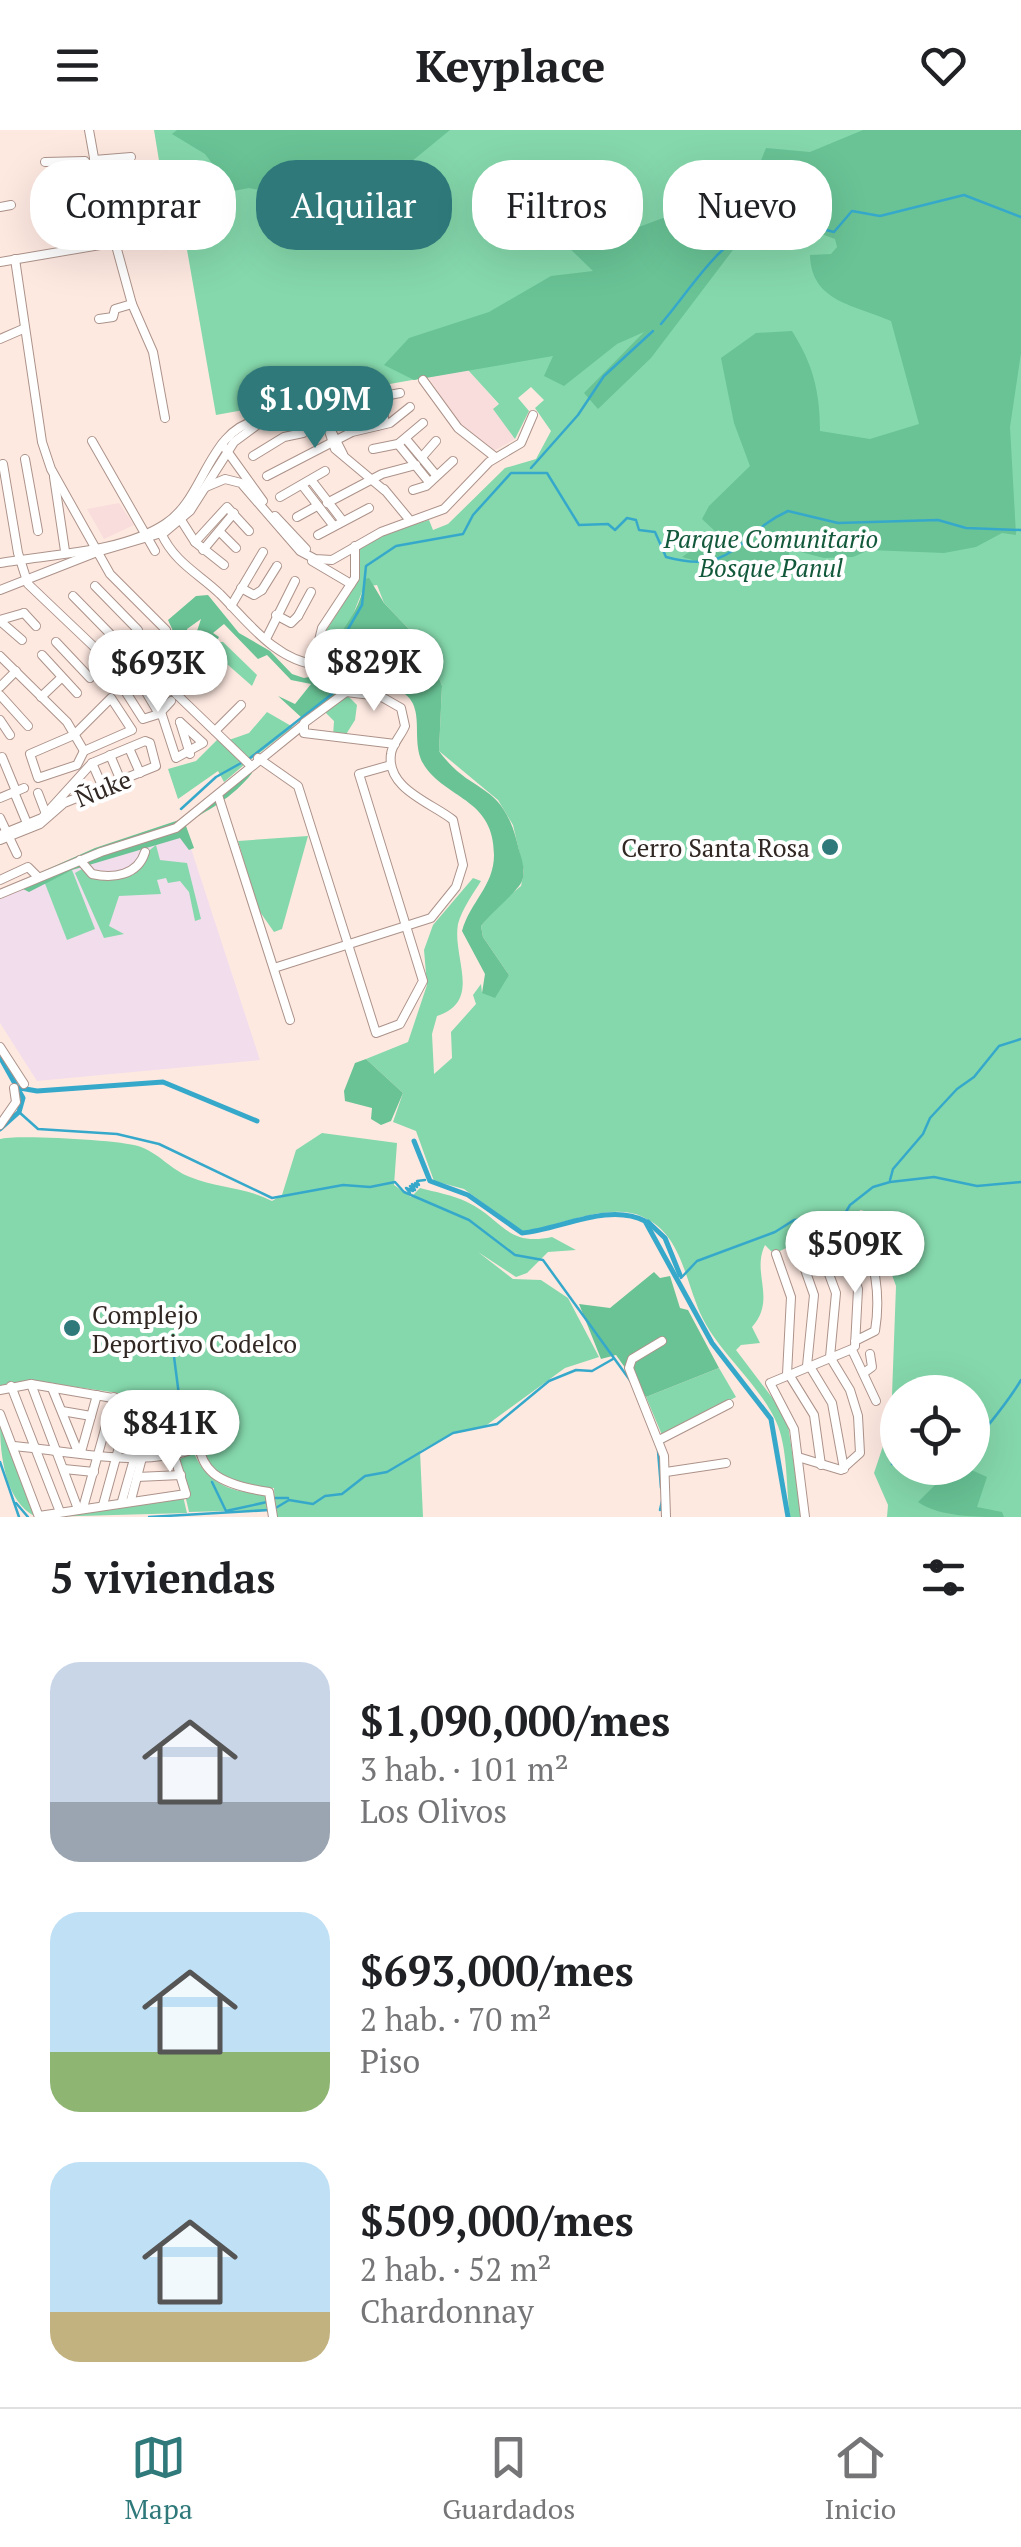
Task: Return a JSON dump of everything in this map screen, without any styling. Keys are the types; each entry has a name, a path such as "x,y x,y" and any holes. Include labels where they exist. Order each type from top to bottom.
{"street":[{"path":"89,130 94,160"},
{"path":"121,160 131,156"},
{"path":"0,207 10,205"},
{"path":"0,262 67,250"},
{"path":"117,250 132,304 154,352 164,418"},
{"path":"14,259 43,448 54,476 95,549 166,632 142,661 167,705 215,731 247,762"},
{"path":"98,319 113,317 116,308 132,304"},
{"path":"0,339 23,329"},
{"path":"423,380 456,426 492,457 454,428 423,380"},
{"path":"348,402 400,393"},
{"path":"377,399 379,424"},
{"path":"160,531 184,506 225,446 251,421 283,408 313,406 326,420 342,454 372,476 396,509"},
{"path":"267,476 333,439 379,424 410,407"},
{"path":"322,565 392,524 440,508 492,457 521,443 538,415"},
{"path":"373,449 402,442 423,423"},
{"path":"254,456 304,433"},
{"path":"92,441 155,551"},
{"path":"422,457 436,441"},
{"path":"402,442 422,457 432,479"},
{"path":"402,442 414,463 432,479"},
{"path":"274,444 287,463"},
{"path":"225,446 308,551 331,555 441,511 492,457"},
{"path":"0,563 95,549 160,531 181,520 206,487 225,446"},
{"path":"25,459 38,530"},
{"path":"413,490 453,461"},
{"path":"297,517 372,476 414,463"},
{"path":"4,464 6,494 27,582 110,662"},
{"path":"235,480 241,470"},
{"path":"280,497 325,471"},
{"path":"54,476 65,551"},
{"path":"206,487 222,480 235,480 307,556 351,584"},
{"path":"307,483 338,522"},
{"path":"6,494 30,489"},
{"path":"11,510 33,505"},
{"path":"318,534 369,508"},
{"path":"396,509 404,510 408,518"},
{"path":"392,524 390,516 396,509"},
{"path":"195,542 231,510"},
{"path":"231,510 249,531"},
{"path":"203,550 220,532 231,510"},
{"path":"181,520 195,542 224,565"},
{"path":"160,531 184,567 230,606 246,626 297,660 316,665 320,631 351,584 355,544"},
{"path":"220,532 236,548"},
{"path":"0,590 27,582 95,549"},
{"path":"230,606 263,552"},
{"path":"244,583 254,596 276,566"},
{"path":"266,639 296,581"},
{"path":"94,586 138,630"},
{"path":"278,611 298,616 311,592"},
{"path":"73,596 123,647"},
{"path":"118,609 133,597"},
{"path":"0,620 24,613"},
{"path":"24,613 36,626"},
{"path":"12,629 24,613"},
{"path":"77,631 93,615"},
{"path":"0,620 22,640"},
{"path":"56,642 90,678"},
{"path":"0,656 64,721 84,751"},
{"path":"42,656 77,692"},
{"path":"40,696 71,656"},
{"path":"59,676 79,664"},
{"path":"131,669 120,683 143,720 167,705 204,668"},
{"path":"0,684 15,670"},
{"path":"1,888 174,829 218,795 247,762 258,758 346,688 396,701 405,724 394,744 391,764 401,785 453,820 464,861 456,887 433,916 274,968"},
{"path":"0,695 28,726"},
{"path":"112,698 132,725 131,731 84,751 77,765 37,777 30,754 74,735 112,698"},
{"path":"215,731 241,704"},
{"path":"167,705 166,729 176,758 190,754"},
{"path":"0,720 10,734"},
{"path":"302,725 311,737 394,744"},
{"name":"Ñuke","path":"4,836 44,822 64,804 156,766 148,741 129,748"},
{"path":"2,758 18,790 28,826 46,814 92,763 129,748 140,773"},
{"path":"110,756 121,781"},
{"path":"258,758 298,786 373,1031 378,1032 400,1024 422,983 359,774 391,764"},
{"path":"92,763 103,788"},
{"path":"57,784 62,797"},
{"path":"0,798 18,790"},
{"path":"38,793 46,814"},
{"path":"218,795 290,1020"},
{"path":"0,818 4,836 17,854"},
{"path":"80,860 92,874 117,876 136,866 145,852"},
{"path":"1,888 28,867 40,876"},
{"path":"0,1047 24,1084"},
{"path":"0,1124 16,1102 14,1088"},
{"path":"804,1517 790,1417 770,1386 774,1379 854,1347 875,1331 878,1292 859,1236 848,1233 840,1243 858,1292 854,1347 876,1400"},
{"path":"802,1234 813,1236 836,1293 830,1357 855,1403 860,1453 844,1469 832,1404 808,1366 814,1295 795,1241 802,1234"},
{"path":"774,1260 791,1298 788,1373 814,1415 822,1464"},
{"path":"836,1293 878,1292"},
{"path":"662,1340 632,1360 628,1368 659,1440 666,1472 666,1517"},
{"path":"865,1372 872,1367 870,1354"},
{"path":"30,1384 81,1509"},
{"path":"0,1390 30,1384 97,1394 153,1404 183,1418 214,1476 236,1488 268,1492 272,1517"},
{"path":"11,1386 60,1512"},
{"path":"52,1388 79,1452"},
{"path":"79,1452 97,1394"},
{"path":"81,1509 114,1397"},
{"path":"102,1504 132,1400"},
{"path":"126,1500 137,1477 138,1457 151,1425 153,1404"},
{"path":"126,1500 153,1404"},
{"path":"659,1440 729,1404"},
{"path":"62,1411 91,1416"},
{"path":"0,1414 39,1516 186,1494 167,1433 151,1425"},
{"path":"13,1446 138,1457 176,1456 197,1448"},
{"path":"798,1457 844,1469"},
{"path":"666,1472 726,1464"},
{"path":"64,1470 94,1472"},
{"path":"137,1477 181,1475"}],"shaded area":[{"path":"468,370 499,405 494,409 515,439 492,452 460,424 428,377"},
{"path":"119,503 134,525 104,539 87,509"},
{"path":"185,830 260,1060 37,1081 0,1023 0,897 98,857"}],"green space":[{"name":"Parque Comunitario Bosque Panul","path":"154,130 1021,130 1021,1517 887,1517 888,1505 874,1473 880,1455 880,1485 990,1485 990,1375 893,1375 896,1286 869,1212 860,1210 856,1228 819,1240 814,1233 799,1232 794,1244 774,1254 765,1245 761,1255 763,1306 752,1327 760,1343 741,1345 736,1350 788,1425 802,1517 790,1517 785,1459 772,1412 711,1333 667,1235 643,1217 615,1212 523,1232 464,1189 434,1181 416,1131 393,1122 403,1093 366,1059 408,1042 427,985 424,950 433,925 473,878 481,881 458,924 462,989 451,1009 437,1016 432,1034 434,1074 452,1058 451,1032 476,1004 473,995 481,984 482,993 509,975 483,937 481,926 496,906 521,886 524,872 513,825 498,800 439,751 442,686 428,649 384,603 377,585 364,587 350,622 321,664 317,663 324,634 357,582 359,548 395,530 429,520 433,530 448,524 505,468 536,459 551,431 535,408 544,400 531,387 518,398 529,411 515,439 493,409 499,404 468,370 216,415 187,250 236,250 236,160 159,160"},
{"path":"177,130 450,130 413,160 256,160 256,189 236,190 236,160 210,160 172,134"},
{"path":"863,130 1021,130 1021,353 1010,427 1016,535 1002,533 976,547 944,553 869,550 853,557 824,558 789,549 789,569 775,570 735,569 682,557 717,533 702,519 709,506 750,466 734,423 721,358 756,333 792,331 814,379 820,431 870,439 919,424 891,321 837,300 818,283 812,271 810,255 831,254 837,247 832,238 832,160 761,160 766,148 810,152"},
{"path":"663,218 663,250 733,250 651,358 598,409 584,393 644,332 617,344 564,386 544,376 553,356 414,380 384,365 409,338 489,312 551,276 593,271 571,250 643,250 643,225"},
{"path":"369,578 384,603 428,649 442,686 439,751 452,766 496,799 512,827 523,866 522,881 481,926 483,937 509,975 495,998 482,993 485,974 462,931 493,866 492,837 487,823 426,768 420,755 416,714 404,693 362,684 354,666 354,647 344,652 339,666 351,671 348,685 319,671 358,604 364,579"},
{"path":"208,595 239,633 270,651 292,674 304,678 320,675 346,688 302,718 278,696 295,704 311,684 291,680 267,655 258,659 224,624 213,633 219,637 211,650 197,631 201,619 187,629 188,636 173,631 168,620 196,596"},
{"path":"217,642 223,642 257,675 252,686 211,650"},
{"path":"346,694 357,705 355,720 345,736 333,736 334,721 325,712"},
{"path":"267,712 293,727 249,761 229,740 249,733"},
{"path":"219,738 245,764 224,782 218,771 178,799 168,769 196,761"},
{"path":"250,767 252,773 237,789 180,826 186,826 194,848 189,850 180,838 72,870 29,892 21,888 41,872 95,848 182,819"},
{"path":"308,836 282,929 274,932 258,909 238,841"},
{"path":"156,845 160,860 187,863 201,919 195,921 189,892 180,881 168,883 166,878 157,880 161,894 119,896 109,926 124,934 104,938 75,873 82,869 114,879"},
{"path":"72,870 95,929 67,940 44,881"},
{"path":"366,1059 403,1093 391,1121 381,1125 371,1119 372,1108 345,1101 344,1091 355,1063"},
{"path":"322,1133 397,1143 394,1185 411,1197 420,1188 456,1197 514,1235 552,1237 576,1250 548,1252 527,1273 516,1277 478,1252 513,1279 541,1280 568,1298 599,1357 565,1368 484,1427 454,1432 420,1451 423,1517 275,1517 274,1488 247,1486 215,1472 173,1401 35,1381 0,1386 0,1139 68,1138 138,1146 190,1177 272,1201 282,1195 296,1150"},
{"path":"654,1272 660,1278 670,1276 680,1308 688,1310 719,1368 646,1397 616,1355 601,1359 579,1304 610,1308"},
{"path":"719,1368 736,1397 662,1435 646,1397"},
{"path":"0,1424 36,1517 11,1489 3,1463"},
{"path":"194,1453 214,1480 243,1492 265,1493 271,1510 189,1512 177,1460"},
{"path":"935,1485 984,1485 977,1507 1002,1512 1004,1517 947,1513 918,1502"},
{"path":"183,1496 187,1513 43,1517"}],"waterway":[{"path":"661,324 723,250 775,217 834,232 852,211 880,216 964,195 1021,217"},
{"path":"531,468 578,415 604,376 653,331"},
{"path":"250,758 332,694 329,662 362,605 366,566 396,546 463,534 473,515 511,473 547,473 579,525 608,524 615,530 627,518 636,520 639,530 655,532 666,557 689,561 722,557 788,511 838,523 938,520 966,528 1021,530"},
{"path":"181,809 216,777 243,762"},
{"path":"890,1180 893,1169 923,1134 930,1118 974,1077 999,1046 1021,1039"},
{"path":"0,1057 23,1098 19,1112 0,1129"},
{"path":"20,1088 37,1091 163,1082 257,1121"},
{"path":"19,1112 38,1129 117,1134 159,1144 272,1198 343,1185 370,1187 395,1182 404,1192 469,1220 515,1255 543,1260 632,1383"},
{"path":"414,1141 430,1181 468,1195 522,1233 615,1214 645,1221 712,1343 771,1419 788,1517"},
{"path":"681,1278 697,1261 775,1232 794,1220 843,1217 850,1205 873,1187 890,1182 934,1177 977,1186 1021,1182"},
{"path":"410,1193 406,1188 413,1191 412,1184 417,1187 417,1181 425,1180"},
{"path":"648,1222 665,1238 680,1275"},
{"path":"162,1354 165,1347 173,1349 180,1403 187,1418"},
{"path":"274,1509 289,1500 313,1504 325,1496 342,1494 365,1476 387,1472 453,1433 497,1424 549,1381 576,1370 592,1371 613,1359"},
{"path":"990,1423 1021,1380"},
{"path":"658,1451 661,1488"},
{"path":"0,1462 19,1517"},
{"path":"212,1482 226,1511 267,1502"},
{"path":"274,1498 288,1498"},
{"path":"660,1510 662,1501"},
{"path":"16,1503 28,1517"},
{"path":"149,1517 269,1510"}],"place":[{"name":"Cerro Santa Rosa","path":"830,847"},
{"name":"Complejo Deportivo Codelco","path":"72,1328"}]}
